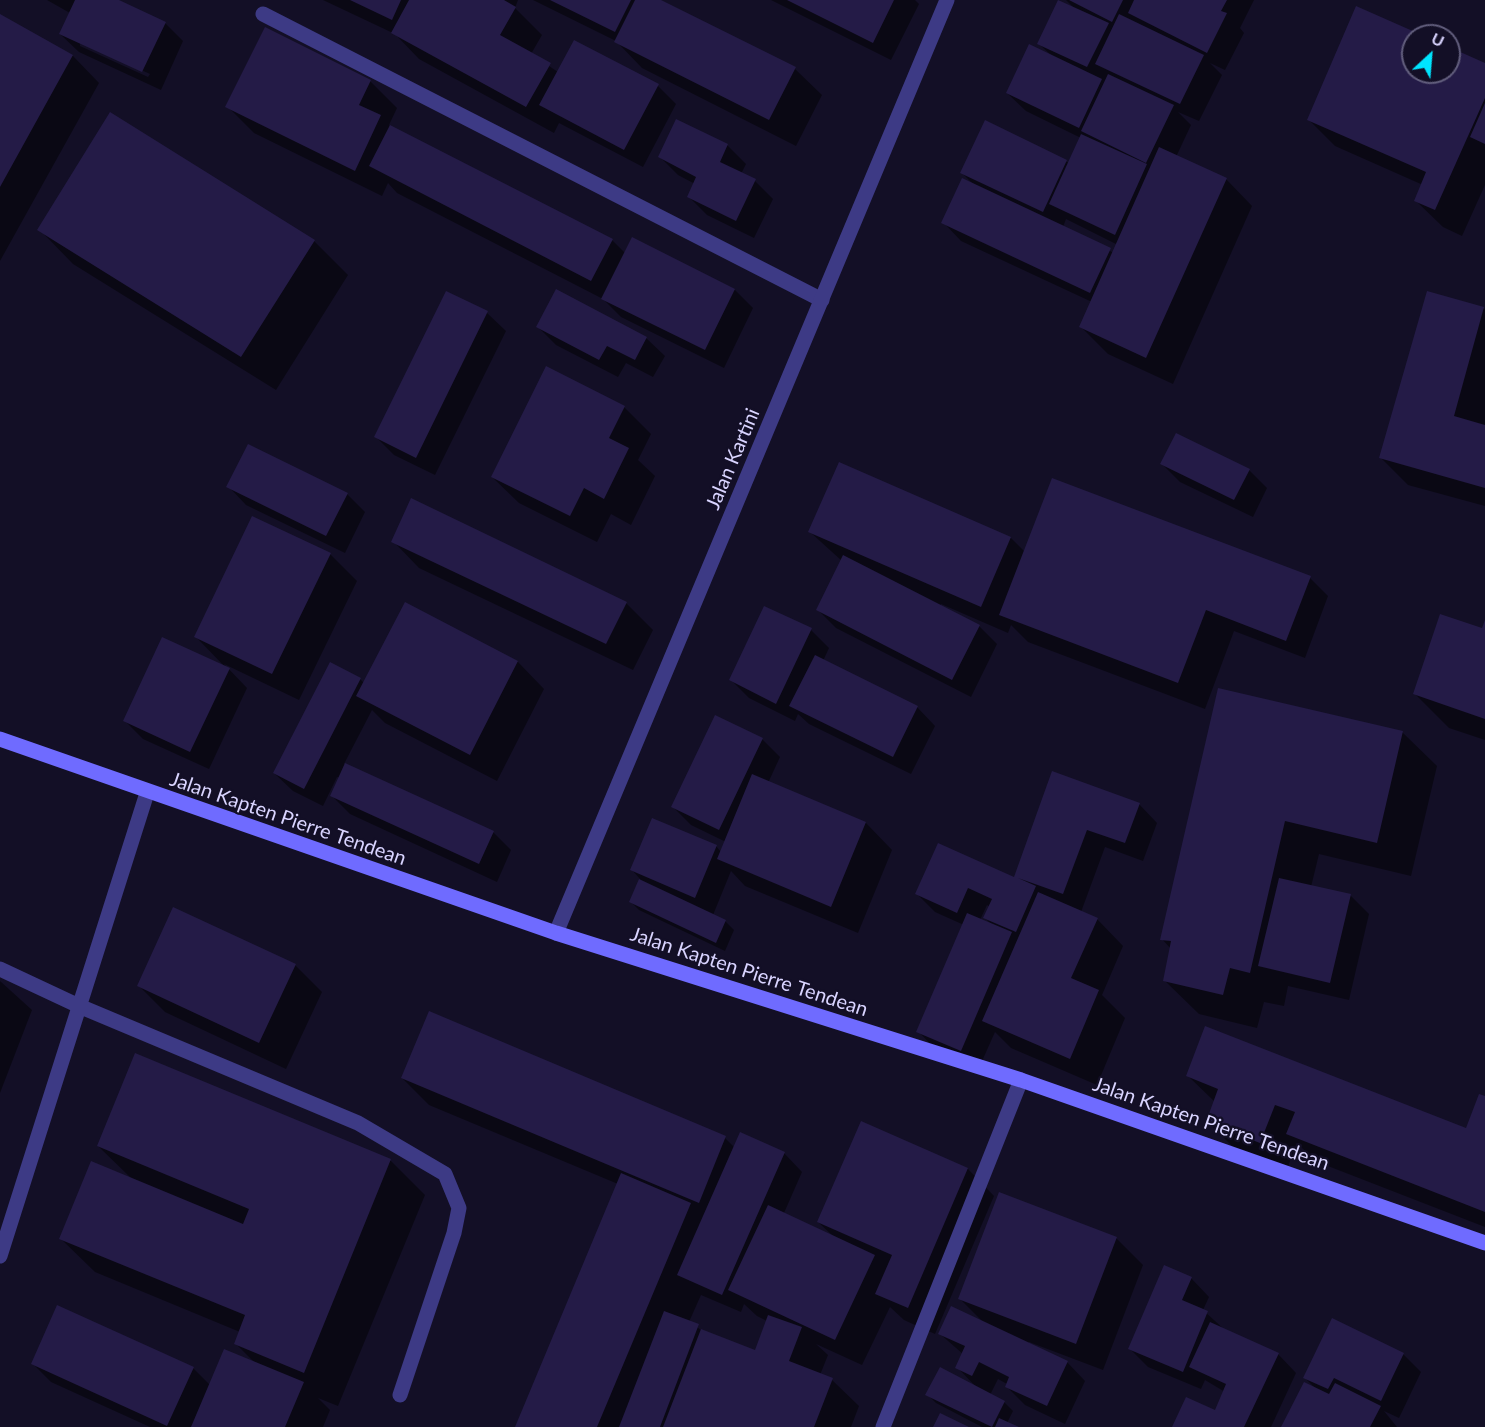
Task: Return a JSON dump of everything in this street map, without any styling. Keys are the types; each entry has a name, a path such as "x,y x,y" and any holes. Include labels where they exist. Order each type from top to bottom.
{"main road":[{"name":"Jalan Kapten Pierre Tendean","path":"0,739 147,793 556,933 1021,1080 1485,1243"}],"street":[{"name":"Jalan Kartini","path":"556,933 947,0"},
{"path":"263,14 822,300"},
{"path":"0,1256 147,793"},
{"path":"0,969 79,1006 358,1123 445,1174 459,1208 454,1233 400,1395"},
{"path":"883,1427 1021,1080"}],"building":[{"path":"75,0 119,0 166,22 142,72 59,34"},
{"path":"350,0 401,0 392,20"},
{"path":"409,0 504,0 516,7 500,35 551,63 526,107 391,33"},
{"path":"550,0 631,0 615,32"},
{"path":"635,0 661,0 796,67 769,120 614,42"},
{"path":"787,0 894,0 873,43"},
{"path":"1058,0 1109,23 1087,67 1037,44"},
{"path":"1069,0 1123,0 1112,22"},
{"path":"1134,0 1227,0 1221,11 1227,13 1207,53 1128,13"},
{"path":"1356,6 1401,26 1401,84 1461,84 1461,52 1485,63 1485,98 1435,210 1414,201 1426,172 1307,120"},
{"path":"0,14 73,55 0,187"},
{"path":"1119,14 1204,55 1180,104 1095,64"},
{"path":"265,27 371,80 359,105 381,115 355,171 225,107"},
{"path":"574,40 659,84 624,150 539,105"},
{"path":"1029,44 1102,79 1079,128 1006,93"},
{"path":"1108,74 1174,105 1146,163 1081,131"},
{"path":"1485,103 1485,144 1470,137"},
{"path":"110,112 315,240 241,357 37,230"},
{"path":"676,119 728,144 720,162 756,179 736,221 687,197 696,177 658,157"},
{"path":"985,120 1067,160 1043,212 960,173"},
{"path":"390,125 613,239 591,281 369,166"},
{"path":"1081,134 1147,164 1115,235 1049,204"},
{"path":"1159,147 1227,178 1146,358 1079,327"},
{"path":"962,178 1111,248 1090,293 941,223"},
{"path":"632,237 735,289 705,350 601,299"},
{"path":"556,289 647,337 635,360 607,346 599,360 536,327"},
{"path":"446,291 488,311 416,458 374,437"},
{"path":"1427,291 1484,307 1454,416 1485,425 1485,488 1379,458"},
{"path":"546,366 625,406 609,438 629,448 604,499 584,488 570,516 491,477"},
{"path":"1176,433 1250,469 1234,500 1160,464"},
{"path":"248,444 348,493 326,536 226,487"},
{"path":"839,462 1011,537 981,607 808,532"},
{"path":"1052,478 1311,576 1286,641 1206,610 1178,683 999,615"},
{"path":"411,498 627,602 606,644 391,542"},
{"path":"252,516 331,553 272,674 194,637"},
{"path":"843,555 980,625 952,680 816,610"},
{"path":"405,602 518,661 470,755 356,696"},
{"path":"764,606 812,628 776,704 729,680"},
{"path":"1440,614 1482,628 1485,620 1485,719 1413,694"},
{"path":"162,637 230,668 190,752 123,721"},
{"path":"815,655 918,706 893,757 789,706"},
{"path":"330,662 361,678 304,789 273,773"},
{"path":"1218,688 1403,731 1377,843 1285,821 1250,973 1230,968 1223,995 1163,981 1171,941 1160,940"},
{"path":"715,715 763,738 719,830 671,807"},
{"path":"345,763 494,831 479,864 330,796"},
{"path":"1052,771 1140,803 1125,843 1087,830 1063,894 1018,878 1036,886 1016,932 983,918 992,899 968,888 957,913 915,894 938,843 1014,877"},
{"path":"752,774 866,822 831,907 717,859"},
{"path":"652,818 717,845 695,898 630,870"},
{"path":"1279,878 1351,894 1330,983 1258,966"},
{"path":"639,879 726,920 716,943 629,902"},
{"path":"1038,892 1098,918 1071,978 1099,990 1070,1059 982,1021"},
{"path":"173,907 296,964 259,1043 137,986"},
{"path":"967,913 1012,932 961,1051 916,1032"},
{"path":"429,1011 726,1136 699,1203 401,1078"},
{"path":"1205,1026 1466,1128 1479,1094 1485,1096 1485,1212 1286,1134 1295,1112 1275,1105 1260,1143 1206,1122 1218,1089 1186,1076"},
{"path":"135,1053 391,1159 304,1373 234,1344 245,1315 59,1239 91,1161 243,1224 249,1209 97,1146"},
{"path":"861,1121 968,1168 908,1308 875,1294 892,1255 817,1222"},
{"path":"740,1132 785,1152 722,1295 677,1275"},
{"path":"621,1173 691,1203 597,1427 515,1427"},
{"path":"999,1192 1117,1237 1076,1344 958,1299"},
{"path":"768,1205 875,1255 835,1340 728,1290"},
{"path":"1164,1265 1192,1277 1182,1300 1208,1311 1183,1372 1128,1349"},
{"path":"57,1305 194,1367 167,1426 31,1364"},
{"path":"951,1306 1068,1361 1047,1406 1005,1387 1009,1377 979,1362 972,1376 955,1368 965,1346 938,1334"},
{"path":"664,1311 699,1324 660,1427 619,1427"},
{"path":"768,1315 802,1327 789,1361 833,1378 814,1427 663,1427 701,1329 755,1350"},
{"path":"1332,1318 1404,1353 1381,1401 1334,1378 1328,1389 1303,1378"},
{"path":"1210,1322 1279,1353 1244,1427 1172,1427 1186,1397 1215,1410 1226,1384 1189,1367"},
{"path":"224,1349 304,1382 285,1427 191,1427"},
{"path":"940,1367 1005,1401 992,1427 925,1395"},
{"path":"1304,1382 1329,1394 1335,1383 1381,1406 1370,1427 1281,1427"},
{"path":"940,1413 969,1427 933,1427"},
{"path":"999,1418 1019,1427 995,1427"}]}
